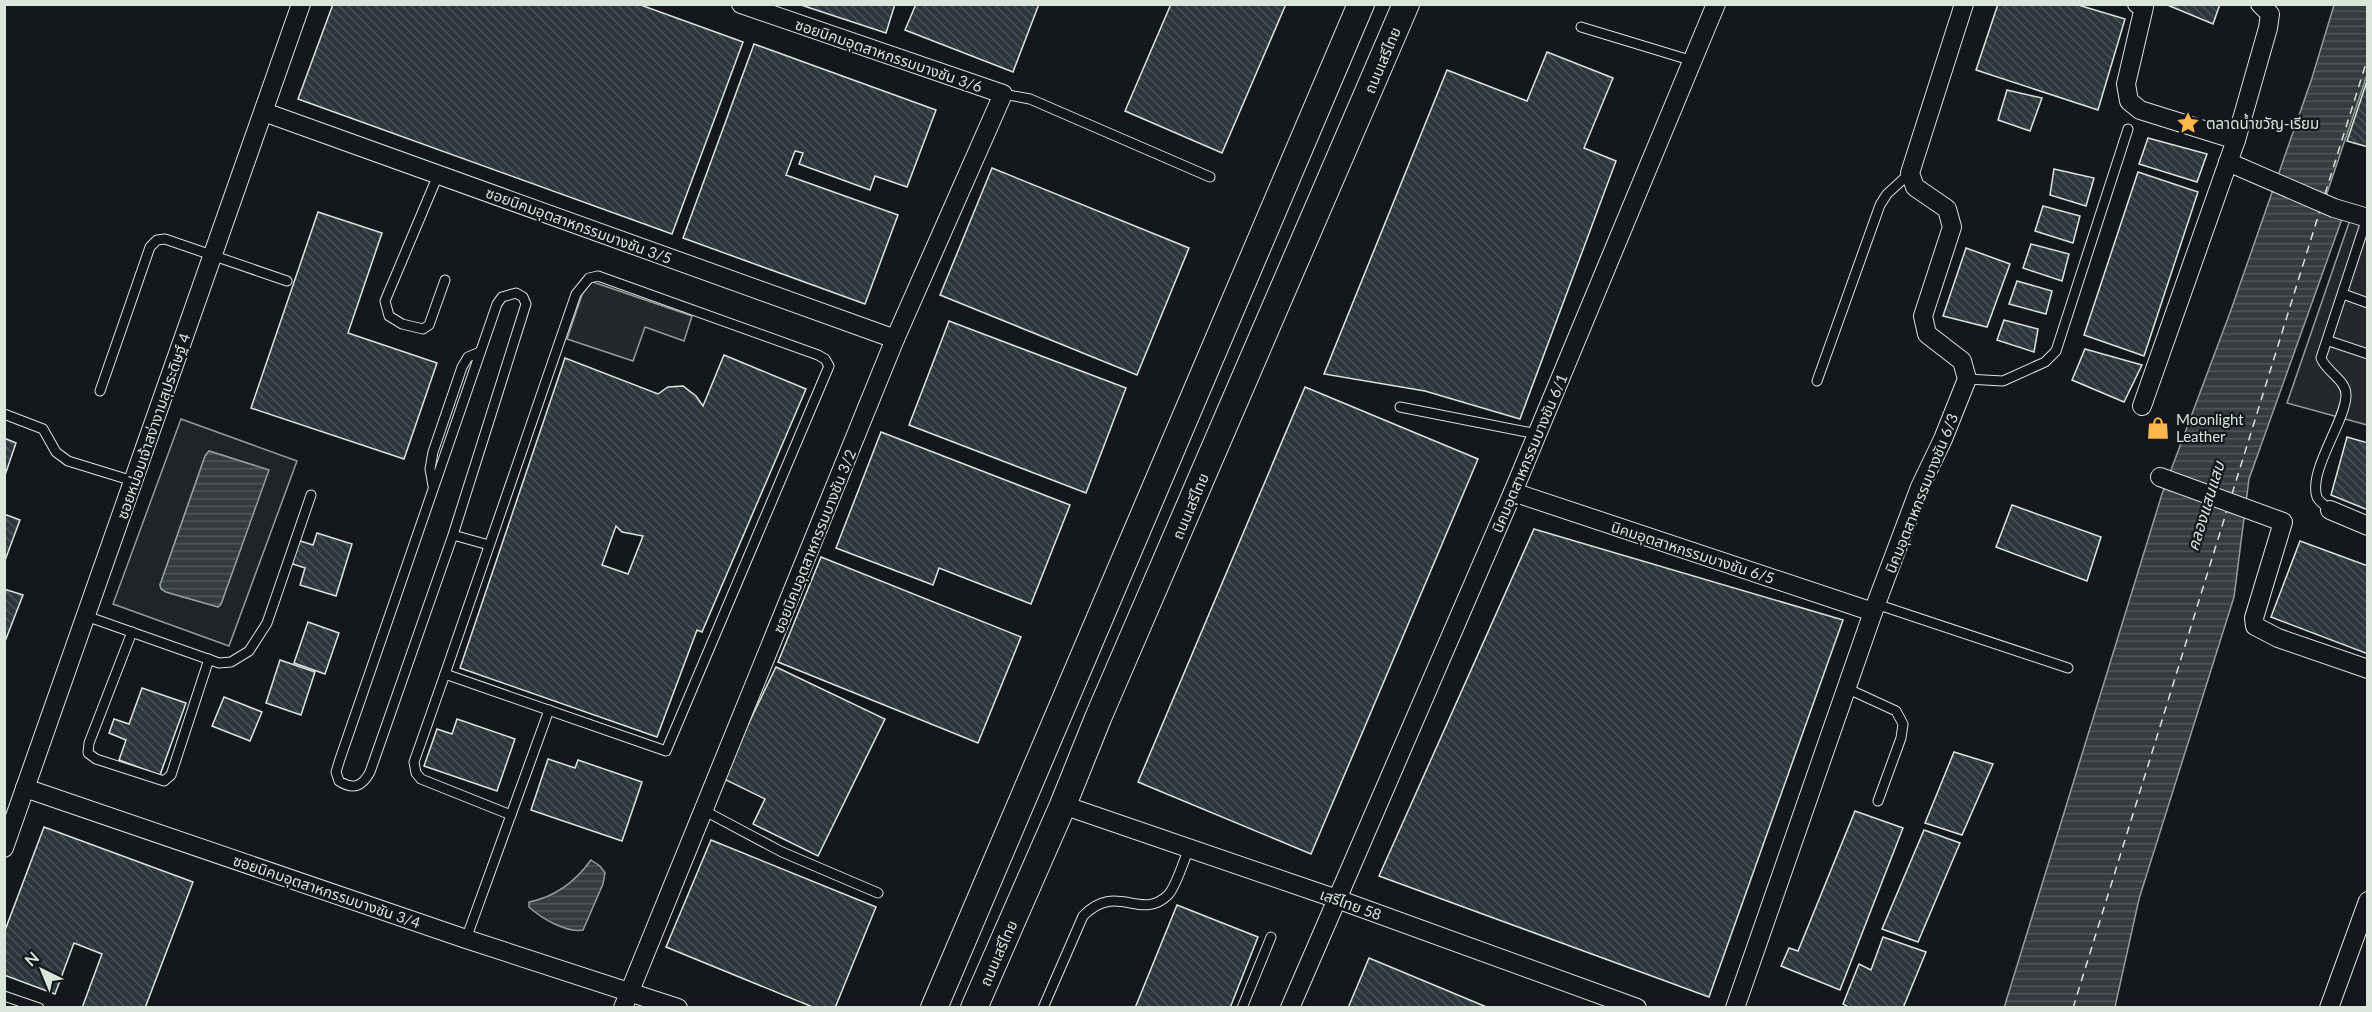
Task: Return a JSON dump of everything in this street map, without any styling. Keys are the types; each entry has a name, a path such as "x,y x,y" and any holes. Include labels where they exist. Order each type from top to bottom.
{"main road":[{"path":"934,1008 1361,4"},
{"name":"ถนนเสรีไทย","path":"974,1008 1406,4"}],"street":[{"name":"ซอยหม่อมเจ้าสง่างามสุประดิษฐ์ 4","path":"4,848 301,4"},
{"name":"ซอยนิคมอุตสาหกรรมบางชัน 3/6","path":"741,4 1003,94"},
{"name":"นิคมอุตสาหกรรมบางชัน 6/1","path":"1290,1008 1513,492 1716,4"},
{"path":"1964,4 1910,173 1915,187 1947,208 1952,227 1923,315 1927,334 1962,361 1967,379"},
{"path":"2142,406 2236,140 2269,21 2270,14 2260,4"},
{"path":"2142,5 2126,84 2128,101 2140,110 2236,140"},
{"name":"ซอยนิคมอุตสาหกรรมบางชัน 3/2","path":"623,1008 895,339 1003,94"},
{"name":"ซอยนิคมอุตสาหกรรมบางชัน 3/5","path":"264,112 895,339"},
{"path":"2228,162 2334,208 2367,218"},
{"name":"นิคมอุตสาหกรรมบางชัน 6/3","path":"1735,1008 1874,608 1920,487 1943,439 1967,379"},
{"path":"2161,477 2283,522 2254,618 2255,626 2278,638 2367,669"},
{"name":"นิคมอุตสาหกรรมบางชัน 6/5","path":"1513,492 1874,608"},
{"path":"2330,510 2367,526"},
{"name":"ซอยนิคมอุตสาหกรรมบางชัน 3/4","path":"25,788 466,939 678,1008"},
{"name":"เสรีไทย 58","path":"1063,805 1336,899 1637,1008"},
{"path":"2329,1008 2367,901"}],"lane":[{"path":"1581,27 1693,61"},
{"path":"1003,94 1030,99 1210,177"},
{"path":"1967,379 2003,381 2045,362 2056,351 2128,129"},
{"path":"1817,381 1880,205 1887,194 1910,173"},
{"path":"438,175 386,301 389,316 402,324 423,328 429,325 445,280"},
{"path":"2330,510 2318,499 2316,486 2318,472 2346,397 2342,384 2324,366 2322,358 2367,218"},
{"path":"100,391 150,247 157,240 165,239 213,254 287,281"},
{"path":"445,674 666,750 829,366 825,359 598,276 589,278 576,294 414,762 416,773 422,779 511,815"},
{"path":"510,293 523,297 526,304 453,535 370,772 365,782 357,787 348,787 339,781 336,772 434,488 430,469 433,452 462,367 468,357 480,352 497,304 502,297 510,293"},
{"path":"2343,294 2367,303"},
{"path":"2329,341 2367,354"},
{"path":"1400,407 1537,434"},
{"path":"4,414 43,429 56,452 68,461 134,481"},
{"path":"86,616 219,663 231,662 249,651 267,622 312,495"},
{"path":"453,535 489,545"},
{"path":"1874,608 2068,668"},
{"path":"132,632 89,743 88,753 96,759 164,781 171,775 209,659"},
{"path":"1846,688 1896,711 1903,724 1901,738 1878,801"},
{"path":"466,939 549,710"},
{"path":"705,811 782,852 878,893"},
{"path":"1043,1008 1083,915 1094,904 1112,899 1143,905 1156,903 1170,894 1189,848"},
{"path":"1242,1008 1271,937"},
{"path":"4,996 39,1008"}],"shaded area":[{"path":"2352,214 2367,220 2367,425 2287,403"},
{"path":"587,280 692,316 684,341 645,327 633,361 567,339"},
{"path":"181,419 297,461 229,646 113,604","holes":["209,451 268,470 221,604 218,607 166,592 160,585 205,456"]}],"water":[{"name":"คลองแสนแสบ","path":"2334,5 2367,5 2367,75 2322,208 2343,216 2249,479 2234,597 2139,899 2115,1007 2004,1008 2162,494 2231,310 2312,78"},
{"path":"209,451 269,470 218,607 166,592 161,589 160,585 205,456"},
{"path":"591,860 605,873 603,884 583,930 562,927 540,916 529,907 529,902 564,887"}],"building":[{"path":"333,4 638,4 743,42 672,234 298,99"},
{"path":"798,4 895,4 886,33"},
{"path":"916,4 1039,4 1013,72 905,30"},
{"path":"1171,4 1286,4 1222,153 1125,111"},
{"path":"1998,4 2075,4 2125,19 2098,110 1976,70"},
{"path":"2165,4 2220,4 2213,24"},
{"path":"754,44 936,110 907,187 875,176 870,190 799,164 803,153 795,151 786,175 898,215 865,304 683,238"},
{"path":"1547,52 1613,78 1584,148 1616,161 1520,419 1425,391 1324,374 1447,70 1527,101"},
{"path":"2368,78 2368,147 2347,141"},
{"path":"2007,90 2042,98 2030,131 1998,120"},
{"path":"2148,138 2207,154 2197,182 2139,164"},
{"path":"992,168 1189,248 1137,375 940,295"},
{"path":"2054,169 2094,178 2086,206 2050,195"},
{"path":"2138,172 2198,192 2144,356 2084,335"},
{"path":"2043,206 2080,216 2073,243 2035,231"},
{"path":"318,212 382,233 348,333 437,363 404,459 251,408"},
{"path":"2031,244 2069,254 2062,281 2023,268"},
{"path":"1966,248 2010,264 1987,327 1943,316"},
{"path":"2017,281 2052,291 2046,314 2009,304"},
{"path":"2004,320 2038,329 2034,352 1997,340"},
{"path":"949,321 1126,388 1086,493 909,425"},
{"path":"2085,349 2142,365 2124,402 2072,380"},
{"path":"724,355 806,389 702,632 697,630 657,737 460,668 565,358 658,394 668,387 683,386 696,396 703,406","holes":["616,526 622,532 643,536 628,574 602,565"]},
{"path":"1305,387 1478,459 1311,854 1138,782"},
{"path":"881,432 1070,505 1031,604 939,568 933,585 836,548"},
{"path":"2347,437 2368,443 2368,510 2331,495"},
{"path":"4,438 16,443 4,478"},
{"path":"2012,505 2101,537 2087,581 1996,547"},
{"path":"4,514 20,520 4,563"},
{"path":"1534,529 1843,620 1709,997 1379,876"},
{"path":"317,533 352,544 336,596 300,585 305,568 290,563 297,540 313,545"},
{"path":"2300,541 2368,566 2368,654 2271,617"},
{"path":"821,557 1021,637 978,743 778,662"},
{"path":"4,589 23,595 4,644"},
{"path":"308,622 339,633 325,674 294,663"},
{"path":"280,660 315,672 301,715 266,703"},
{"path":"776,667 885,719 818,856 753,824 765,799 722,778"},
{"path":"142,688 186,703 160,775 119,760 126,740 109,733 114,719 129,724"},
{"path":"224,697 262,712 250,741 212,726"},
{"path":"457,719 515,739 497,791 424,766 437,729 452,734"},
{"path":"1954,752 1993,764 1962,835 1925,823"},
{"path":"548,759 575,768 578,760 642,782 622,841 531,810"},
{"path":"1855,811 1903,828 1840,990 1781,966 1789,948 1798,951"},
{"path":"44,827 193,882 145,1008 82,1008 102,954 74,943 55,994 4,975 4,933"},
{"path":"1924,830 1960,843 1918,942 1882,929"},
{"path":"711,840 876,907 835,1008 815,1008 666,947"},
{"path":"1177,905 1258,937 1230,1008 1135,1008"},
{"path":"1883,937 1926,952 1903,1008 1850,1008 1843,1004 1859,964 1871,970"},
{"path":"1369,958 1489,1008 1348,1008"}],"ferry route":[{"path":"2325,194 2368,57"},
{"path":"2232,494 2320,210"},
{"path":"2073,1008 2227,510"}],"place":[{"name":"ตลาดน้ำขวัญ-เรียม","path":"2188,123"},
{"name":"Moonlight Leather","path":"2158,428"}]}
